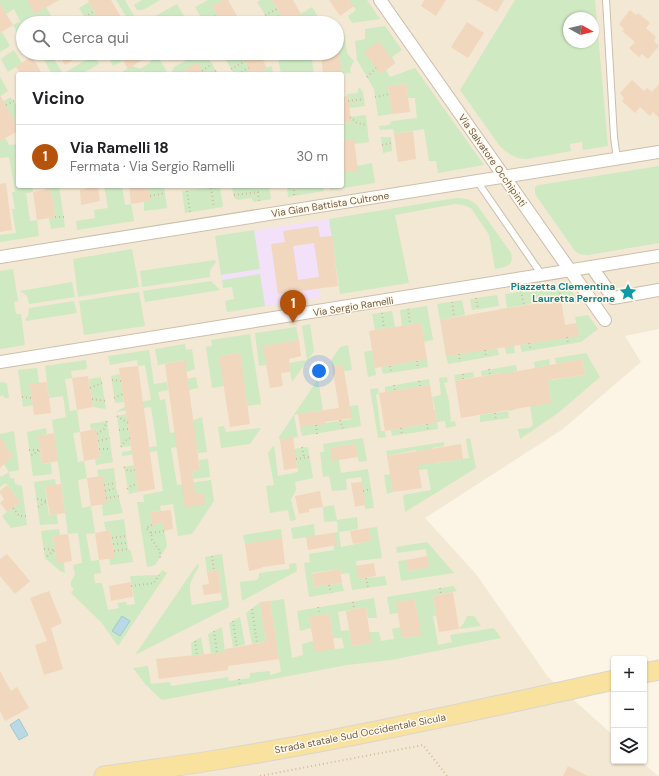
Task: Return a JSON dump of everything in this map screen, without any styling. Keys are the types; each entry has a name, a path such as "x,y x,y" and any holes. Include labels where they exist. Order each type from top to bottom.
{"main road":[{"path":"647,672 659,670"},
{"name":"Strada statale Sud Occidentale Sicula","path":"104,776 216,760 334,739 611,681"}],"street":[{"name":"Via Salvatore Occhipinti","path":"380,0 605,320"},
{"name":"Via Gian Battista Cultrone","path":"0,257 659,152"},
{"name":"Via Sergio Ramelli","path":"0,362 659,256"},
{"path":"592,267 613,298 659,290"}],"lane":[{"path":"606,0 614,137 617,159"},
{"path":"477,181 542,275"}],"path":[{"path":"265,15 277,9"},
{"path":"86,16 94,11"},
{"path":"231,69 245,61"},
{"path":"202,71 212,64"},
{"path":"242,72 249,68"},
{"path":"367,77 376,68"},
{"path":"375,97 389,94"},
{"path":"348,101 364,99"},
{"path":"6,105 14,101"},
{"path":"350,118 357,123 367,125"},
{"path":"382,145 391,143"},
{"path":"211,188 214,208"},
{"path":"294,188 294,196"},
{"path":"187,191 190,212"},
{"path":"234,195 258,192 259,201"},
{"path":"150,196 165,194"},
{"path":"55,217 64,217"},
{"path":"558,285 561,299"},
{"path":"521,291 524,305"},
{"path":"476,298 478,309"},
{"path":"452,302 454,317"},
{"path":"408,309 410,324"},
{"path":"382,313 384,329"},
{"path":"567,337 568,344"},
{"path":"529,343 530,350"},
{"path":"485,350 486,358"},
{"path":"459,354 460,362"},
{"path":"417,361 418,368"},
{"path":"390,366 391,373"},
{"path":"489,369 490,374"},
{"path":"463,374 464,379"},
{"path":"112,380 121,381"},
{"path":"419,381 420,386"},
{"path":"90,388 102,383"},
{"path":"394,386 395,391"},
{"path":"114,398 123,394"},
{"path":"22,398 32,398"},
{"path":"92,399 105,401"},
{"path":"495,413 496,420"},
{"path":"117,416 128,423"},
{"path":"340,420 343,430"},
{"path":"97,434 104,429 107,422"},
{"path":"427,424 428,431"},
{"path":"316,425 317,434"},
{"path":"401,428 402,435"},
{"path":"119,430 128,429"},
{"path":"98,441 110,438"},
{"path":"121,447 124,440 130,438"},
{"path":"302,448 304,457"},
{"path":"99,449 111,449"},
{"path":"29,450 40,450 30,456"},
{"path":"296,458 310,457"},
{"path":"124,467 128,471 135,470"},
{"path":"104,485 116,483"},
{"path":"127,489 137,484"},
{"path":"105,490 116,488"},
{"path":"363,490 372,490"},
{"path":"106,498 119,496"},
{"path":"36,499 48,501 38,507"},
{"path":"13,508 19,516 26,516"},
{"path":"152,525 146,528 151,533 152,540 160,551 160,558"},
{"path":"151,533 164,531"},
{"path":"112,538 126,536"},
{"path":"113,544 128,543"},
{"path":"44,549 55,550 45,558"},
{"path":"114,551 128,549"},
{"path":"212,556 214,571"},
{"path":"131,586 154,583 159,575"},
{"path":"366,578 368,587"},
{"path":"329,585 331,593"},
{"path":"440,588 441,594"},
{"path":"353,602 354,609"},
{"path":"318,607 320,615"},
{"path":"252,609 257,643"},
{"path":"233,621 237,647"},
{"path":"214,631 217,653"},
{"path":"195,641 197,655"},
{"path":"239,679 240,685"},
{"path":"260,776 423,745 447,776"}],"shaded area":[{"path":"0,0 659,0 659,329 625,336 641,362 563,429 425,518 476,574 548,677 611,733 611,764 644,764 658,776 0,776"},
{"path":"329,219 338,286 319,288 321,298 227,312 225,301 234,299 232,287 223,288 215,236"}],"green space":[{"path":"0,0 27,0 46,7 51,16 18,16 14,9 6,14 0,4"},
{"path":"116,0 125,0 134,16 126,16"},
{"path":"142,0 160,0 143,10 137,10 134,5"},
{"path":"208,0 223,0 212,6 218,16 200,16 195,7"},
{"path":"260,0 275,0 273,2 282,16 266,16 257,2"},
{"path":"349,0 367,0 380,19 352,23 348,16 356,10"},
{"path":"515,0 595,0 596,12 563,12 563,48 599,48 599,45 608,146 583,150 582,142 570,144 571,151 527,159 518,158 511,155 499,145 460,90"},
{"path":"89,2 97,16 84,16 79,8"},
{"path":"177,4 184,16 155,16"},
{"path":"312,7 318,16 297,16"},
{"path":"16,23 16,30 13,25"},
{"path":"385,26 402,50 392,57 395,63 386,70 390,77 415,68 484,165 438,173 436,161 429,161 424,129 394,134 393,129 380,130 379,126 389,125 392,121 417,118 415,98 408,98 406,84 388,86 392,114 378,116 374,89 357,60 355,41 365,39 365,29"},
{"path":"2,32 10,46 0,52 0,33"},
{"path":"344,32 347,53 354,61 350,69 351,73 344,74 344,72 342,72 340,60 344,60"},
{"path":"14,50 16,53 16,60 20,60 22,63 8,72 1,59"},
{"path":"44,60 54,60 62,72 51,72"},
{"path":"86,60 97,60 99,64 85,72 66,72"},
{"path":"110,60 122,60 123,61 113,66"},
{"path":"151,60 160,60 167,72 122,72 132,66 140,69 150,63"},
{"path":"186,60 209,60 217,72 173,72 174,67"},
{"path":"226,60 244,60 251,72 233,72"},
{"path":"278,60 312,60 314,72 281,72"},
{"path":"271,66 273,72 259,72"},
{"path":"0,77 8,91 0,96"},
{"path":"359,87 363,92 365,106 349,108 347,94 357,93"},
{"path":"11,97 16,104 16,124 0,103"},
{"path":"366,115 369,142 354,144 344,142 344,123 351,122 350,117"},
{"path":"381,137 391,137 392,151 383,153"},
{"path":"5,138 9,145 16,144 16,188 32,188 33,192 26,193 30,221 37,220 39,236 0,242 0,235 16,233 12,209 15,209 12,192 15,192 9,157 0,158 0,141"},
{"path":"372,163 375,183 344,188 344,171 357,166"},
{"path":"659,166 659,243 588,255 579,254 575,251 535,194 535,187 539,185"},
{"path":"45,188 59,188 65,227 51,229 49,218 55,217 51,189 45,190"},
{"path":"104,188 122,188 125,205 131,204 134,221 77,230 76,221 95,218 94,210 108,208"},
{"path":"148,188 164,188 167,208 144,211 144,202 150,201"},
{"path":"220,188 223,207 185,213 182,191"},
{"path":"232,188 269,188 271,199 254,202 251,198 238,200 234,198"},
{"path":"287,188 323,188 324,191 288,197"},
{"path":"330,188 343,188 330,190"},
{"path":"456,198 467,199 477,205 511,253 512,257 509,265 495,269 489,235 471,208 455,204 395,215 409,283 340,294 329,219"},
{"path":"254,230 260,269 221,275 215,236"},
{"path":"132,249 139,287 78,297 73,259"},
{"path":"215,260 216,262 210,270 210,277 142,287 140,271"},
{"path":"13,269 18,301 14,302 16,314 21,314 25,345 0,349 0,271"},
{"path":"260,274 265,306 227,312 225,301 234,299 232,287 223,288 222,280"},
{"path":"211,281 220,290 145,302 143,291"},
{"path":"72,282 75,297 29,304 27,296 20,291"},
{"path":"567,284 579,302 561,304 560,299 507,308 505,294"},
{"path":"139,292 145,326 84,335 79,301"},
{"path":"497,295 499,306 472,310 470,299"},
{"path":"462,300 465,315 440,320 437,304"},
{"path":"74,301 77,313 26,321 25,319 28,316 29,308"},
{"path":"427,306 433,340 424,342 421,323 402,326 400,310"},
{"path":"507,308 510,327 502,329 499,309"},
{"path":"392,311 395,327 375,330 372,314"},
{"path":"588,315 598,329 581,342 522,352 520,345 579,335 575,317"},
{"path":"310,324 314,351 292,382 289,363 307,360 302,326"},
{"path":"296,327 299,340 264,346 266,365 259,366 255,333"},
{"path":"250,334 261,404 247,406 240,353 219,356 224,386 212,388 206,347 212,346 211,340"},
{"path":"512,334 515,353 506,354 503,335"},
{"path":"185,344 186,350 192,349 195,369 186,372 184,360 158,365 155,349"},
{"path":"348,345 352,370 344,371 343,365 332,366 331,360 340,347"},
{"path":"385,348 373,355 376,375 368,377 364,352"},
{"path":"497,348 499,355 448,364 446,356"},
{"path":"149,350 154,384 167,382 168,390 158,392 160,400 165,399 170,433 194,429 193,420 202,417 207,452 198,453 196,443 171,448 177,485 211,480 214,501 192,534 178,536 173,504 160,506 161,511 150,512 152,525 163,523 167,546 155,565 147,567 137,502 144,502 143,495 163,491 157,451 122,456 122,452 157,446 151,407 116,412 129,404 151,400 145,365 138,366 137,360 110,365 108,356"},
{"path":"586,353 600,377 558,413 520,439 518,429 529,428 533,425 530,406 549,390 545,366 535,368 534,362 549,359 552,380 585,375 583,359 556,364 555,358"},
{"path":"427,359 428,367 383,374 381,367"},
{"path":"86,360 87,369 71,371 72,378 65,379 70,411 77,410 80,432 73,433 78,462 84,461 87,478 78,480 82,508 91,506 95,533 86,534 91,561 99,560 101,573 94,574 95,583 102,583 108,610 119,608 117,603 126,602 127,605 135,604 130,576 159,575 162,570 167,573 118,646 102,623 71,593 74,589 71,586 71,582 75,574 73,565 82,563 78,533 68,534 52,420 66,417 63,396 49,398 45,366"},
{"path":"516,365 517,371 514,371 517,390 513,396 515,410 508,411 501,373 482,376 481,371"},
{"path":"37,368 39,383 30,385 33,405 23,407 18,370"},
{"path":"473,372 474,377 455,381 454,375"},
{"path":"120,374 124,402 115,403 111,376"},
{"path":"101,377 106,409 93,407 89,379"},
{"path":"196,377 198,388 189,390 187,379"},
{"path":"447,377 448,382 444,383 449,401 451,422 455,421 456,426 446,428 445,421 437,422 432,397 441,395 439,378"},
{"path":"318,379 323,410 294,415 298,437 280,440 279,437"},
{"path":"429,379 430,385 385,392 385,387"},
{"path":"0,382 7,383 9,398 4,398 3,395 0,396"},
{"path":"378,388 379,393 376,395 381,431 385,431 386,437 378,438 370,389"},
{"path":"358,405 361,426 302,436 300,427 351,419 350,406"},
{"path":"508,411 509,418 480,422 480,415"},
{"path":"126,414 131,446 121,447 117,416"},
{"path":"107,421 113,462 96,465 95,459 100,458 96,429 91,430 90,424"},
{"path":"437,422 438,429 392,436 391,430"},
{"path":"224,426 226,432 261,428 250,444 221,448 218,427"},
{"path":"46,428 47,434 38,436 42,464 51,463 52,474 33,476 27,432"},
{"path":"14,431 19,470 9,472 4,464 13,456 2,440 0,442 0,434"},
{"path":"363,438 367,461 359,462 355,444 330,448 339,460 341,473 368,469 374,508 365,509 361,477 346,479 347,490 332,491 329,476 323,477 320,452 324,452 323,444"},
{"path":"470,438 476,468 405,512 403,495 431,490 427,469 405,472 406,477 391,479 393,492 387,494 384,475 404,472 418,464 416,450 387,456 386,451 444,442 444,446 432,448 435,463 469,458 466,439"},
{"path":"274,445 278,476 298,472 294,449 308,447 313,478 295,482 296,490 291,499 296,520 290,521 288,510 270,513 266,486 274,485 268,453"},
{"path":"208,459 210,477 193,479 192,471 200,470 199,460"},
{"path":"134,465 138,492 129,494 124,467"},
{"path":"114,468 116,488 123,513 103,516 103,476 98,477 97,470"},
{"path":"9,472 10,478 14,478 15,484 22,486 27,525 11,528 2,516 20,502 6,483 0,487 0,475 1,477"},
{"path":"55,479 56,485 45,487 49,515 57,514 58,524 40,525 34,482"},
{"path":"334,505 337,520 357,517 358,529 339,532 341,547 371,541 369,528 377,527 382,558 356,561 359,579 385,576 387,585 352,590 349,573 341,574 340,569 312,573 314,587 342,583 344,591 309,597 304,563 310,562 309,554 334,550 332,533 338,532 337,521 324,522 323,507"},
{"path":"124,519 128,549 131,551 133,562 110,565 109,558 114,551 110,530 106,531 104,522"},
{"path":"314,524 315,536 293,539 291,528"},
{"path":"59,529 60,535 53,537 57,563 64,563 65,573 60,571 45,558 41,531"},
{"path":"281,529 282,538 259,552 257,542 245,544 243,535"},
{"path":"427,542 454,573 401,581 398,561 406,560 408,571 428,567 426,549 397,553 396,547"},
{"path":"222,554 229,607 135,655 198,563 199,567 190,585 192,605 222,600 218,570 207,572 205,557"},
{"path":"296,563 297,571 242,601 240,582 257,580 259,573 289,569 289,564"},
{"path":"453,586 457,591 433,596 436,616 433,616 438,645 452,642 450,635 494,628 501,638 391,660 347,665 162,700 146,685 133,668 148,666 151,684 170,682 171,686 228,677 229,681 250,678 250,673 270,671 270,675 281,672 270,601 284,599 292,658 303,655 302,644 313,641 335,649 344,648 342,638 333,638 329,614 309,617 311,628 300,631 297,611 374,598 377,618 368,618 366,607 338,612 341,631 349,630 352,646 371,643 369,632 379,632 381,641 394,639 392,629 401,627 403,638 420,635 415,599 397,602 398,613 390,614 387,597"},
{"path":"260,602 266,642 252,644 246,613"},
{"path":"467,616 474,616 481,626 459,629"},
{"path":"240,617 245,645 233,647 229,623"},
{"path":"222,627 225,652 211,654 208,634"},
{"path":"201,637 204,654 192,656 191,643"}],"water":[{"path":"122,616 130,621 120,636 112,631"},
{"path":"19,719 28,735 19,740 10,725"}],"building":[{"path":"27,0 59,0 35,14"},
{"path":"88,0 111,0 120,16 97,16"},
{"path":"223,0 228,0 237,16 218,16 212,6"},
{"path":"272,0 293,0 301,14 298,16 282,16"},
{"path":"329,0 349,0 354,6 340,16"},
{"path":"424,0 446,0 436,16 421,6"},
{"path":"476,0 504,0 497,12"},
{"path":"0,4 13,25 0,33"},
{"path":"630,10 636,15 638,13 650,23 646,28 656,37 654,41 659,46 648,59 642,54 639,57 629,48 635,42 622,31 624,29 619,24"},
{"path":"467,22 484,33 468,58 451,47"},
{"path":"379,41 395,63 381,74 364,52"},
{"path":"26,60 34,60 41,72 20,72 16,67"},
{"path":"62,60 73,60 65,65"},
{"path":"123,60 142,60 128,69"},
{"path":"244,60 263,60 267,68 259,72 251,72"},
{"path":"322,60 340,60 342,72 323,72"},
{"path":"197,62 203,72 181,72"},
{"path":"632,80 644,91 647,88 652,92 659,84 659,118 653,112 650,116 640,107 635,113 622,101 624,98 620,93"},
{"path":"406,84 410,112 392,114 388,86"},
{"path":"0,95 16,123 16,132 0,141"},
{"path":"348,96 351,122 344,123 344,97"},
{"path":"413,131 416,159 398,162 394,134"},
{"path":"354,139 358,171 344,172 344,141"},
{"path":"6,183 12,230 0,232 0,184"},
{"path":"98,188 100,201 81,205 80,190"},
{"path":"129,188 148,188 150,201 131,204"},
{"path":"51,189 55,217 37,220 33,192"},
{"path":"318,226 320,237 332,236 338,286 278,294 271,244 285,242 283,231","holes":["314,243 319,277 298,280 293,246"]},
{"path":"561,299 565,325 577,323 579,336 446,356 440,320"},
{"path":"421,323 427,359 375,368 369,331"},
{"path":"299,340 301,356 289,359 290,372 281,373 283,386 270,388 263,346"},
{"path":"240,353 250,424 230,427 219,356"},
{"path":"583,359 585,375 548,380 551,403 461,418 455,381"},
{"path":"185,360 200,470 192,471 195,493 204,493 205,504 185,508 165,364"},
{"path":"343,365 352,418 325,422 325,424 300,427 298,414 339,408 332,366"},
{"path":"138,366 155,489 138,492 119,368"},
{"path":"88,376 93,407 77,410 72,378"},
{"path":"47,382 51,413 34,415 30,384"},
{"path":"430,385 437,422 385,431 379,393"},
{"path":"96,429 100,458 84,461 80,432"},
{"path":"54,433 58,461 42,464 38,436"},
{"path":"0,437 13,456 0,468"},
{"path":"293,437 297,468 284,470 280,440"},
{"path":"355,444 358,457 332,461 330,448"},
{"path":"461,444 463,459 418,465 422,488 393,492 387,456"},
{"path":"103,476 107,504 91,506 87,478"},
{"path":"362,482 365,505 355,507 351,483"},
{"path":"61,484 65,513 50,515 45,486"},
{"path":"7,485 20,502 7,512 0,503 4,499 0,491"},
{"path":"320,491 323,507 309,509 309,512 299,514 295,496"},
{"path":"171,510 173,529 164,531 163,523 152,525 150,512"},
{"path":"369,528 371,541 353,544 350,531"},
{"path":"110,530 115,558 99,560 95,533"},
{"path":"335,533 337,545 308,550 306,537"},
{"path":"68,534 72,561 57,564 53,536"},
{"path":"282,538 285,564 262,567 249,571 245,544"},
{"path":"7,554 30,581 15,594 0,576 0,559"},
{"path":"427,556 429,567 408,571 406,560"},
{"path":"374,563 376,576 359,579 356,566"},
{"path":"340,569 342,583 314,587 312,574"},
{"path":"218,570 221,593 204,595 202,585 209,584 207,572"},
{"path":"131,582 133,597 111,601 109,586"},
{"path":"49,591 62,623 51,628 63,669 44,675 35,645 47,641 30,598"},
{"path":"453,592 459,629 439,632 433,596"},
{"path":"415,599 421,635 402,638 396,602"},
{"path":"270,601 279,659 228,666 228,670 159,679 156,659 225,652 225,649 266,642 260,602"},
{"path":"366,607 371,643 352,646 346,611"},
{"path":"329,614 335,649 315,652 309,617"},
{"path":"0,671 11,691 17,687 29,708 5,721 0,711"},
{"path":"568,766 588,776 563,776"}],"place":[{"name":"Piazzetta Clementina Lauretta Perrone","path":"628,292"},
{"name":"Via Ramelli 18","path":"293,323"}]}
